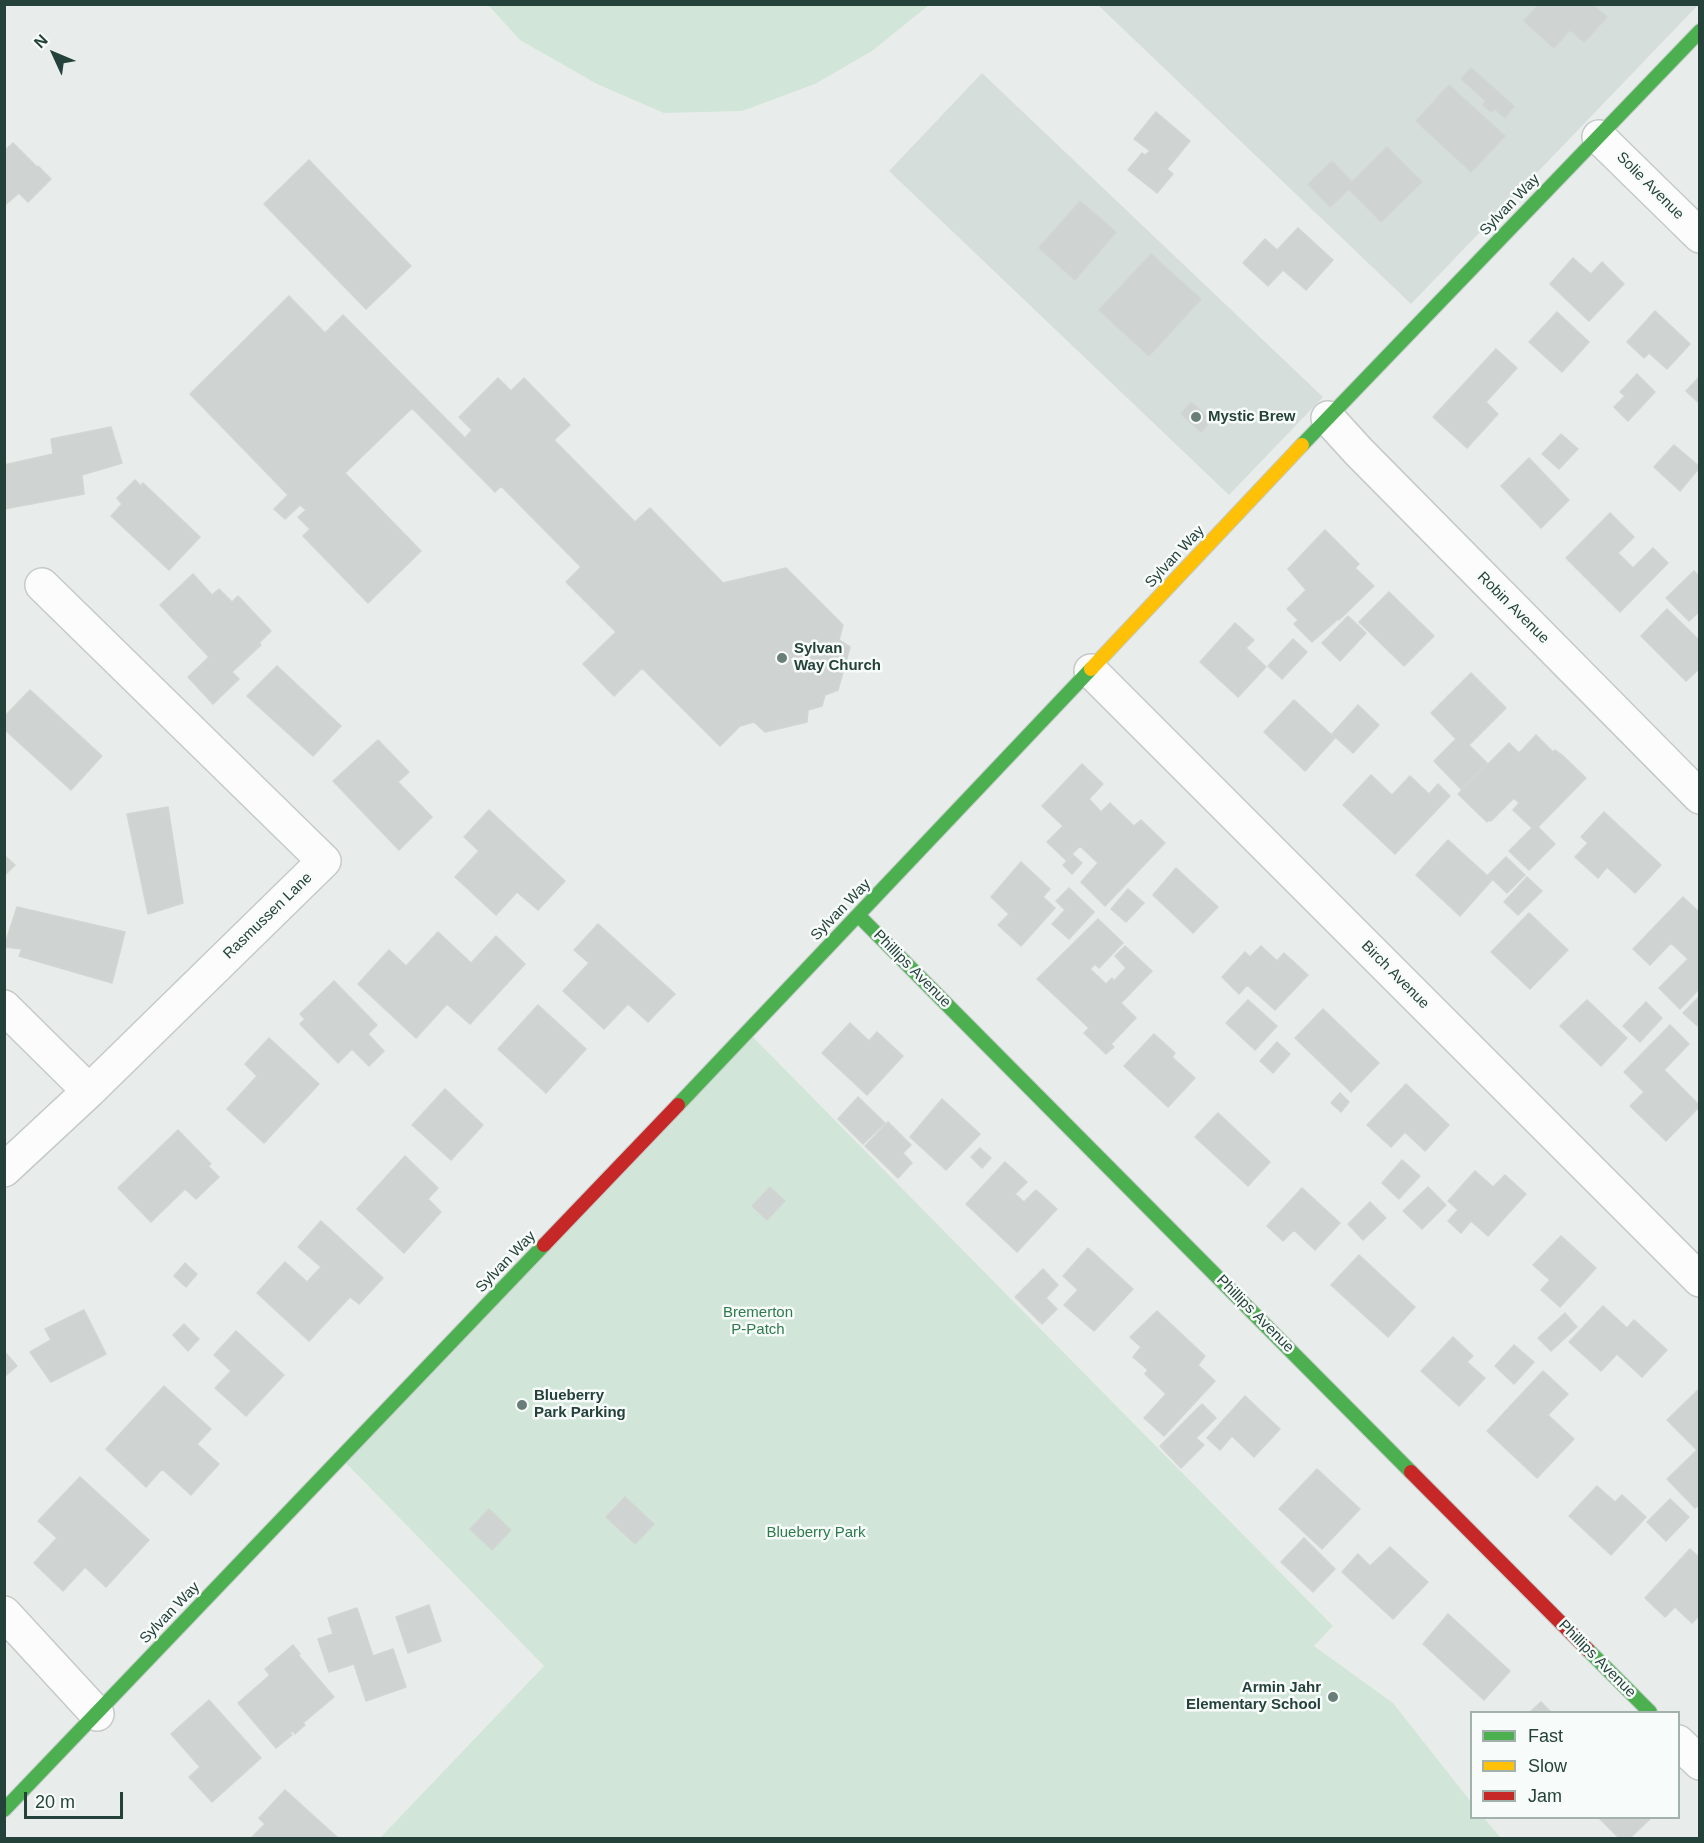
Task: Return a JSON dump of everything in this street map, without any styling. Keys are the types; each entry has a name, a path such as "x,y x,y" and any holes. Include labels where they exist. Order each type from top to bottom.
{"main road":[{"name":"Sylvan Way","path":"4,1810 859,916 1328,418 1700,31"},
{"name":"Phillips Avenue","path":"859,916 1648,1711"}],"street":[{"name":"Solie Avenue","path":"1599,137 1700,236"},
{"name":"Robin Avenue","path":"1328,418 1700,797"},
{"name":"Rasmussen Lane","path":"4,1170 89,1091 324,861 42,585"},
{"name":"Birch Avenue","path":"1091,671 1700,1280"},
{"path":"4,1007 89,1091"},
{"path":"4,1613 97,1714"},
{"path":"1680,1744 1700,1763"}],"shaded area":[{"path":"1098,5 1698,5 1411,304"},
{"path":"982,73 1323,397 1229,495 889,171"}],"green space":[{"path":"488,5 929,5 872,51 815,84 742,111 664,113 597,84 520,40"},
{"name":"Blueberry Park","path":"748,1032 1333,1626 1314,1646 1393,1703 1470,1801 1470,1819 1485,1819 1501,1838 380,1838 544,1666 341,1458"}],"building":[{"path":"1539,4 1592,4 1607,17 1584,42 1570,30 1554,48 1524,21"},
{"path":"1471,68 1514,106 1505,118 1495,109 1491,112 1483,105 1486,101 1461,79"},
{"path":"1449,85 1505,136 1471,172 1416,121"},
{"path":"1156,112 1190,141 1167,169 1173,174 1157,193 1128,170 1142,153 1145,155 1150,151 1134,139"},
{"path":"13,143 51,179 28,202 19,193 4,206 4,151"},
{"path":"1387,147 1422,182 1381,222 1349,189 1330,207 1308,184 1332,161 1352,182"},
{"path":"309,160 411,266 366,309 264,204"},
{"path":"1080,201 1116,232 1075,280 1039,248"},
{"path":"1298,228 1333,260 1306,290 1283,270 1268,286 1243,263 1265,239 1277,250"},
{"path":"1151,254 1201,299 1149,356 1099,310"},
{"path":"1573,258 1591,274 1602,262 1624,284 1589,321 1550,284"},
{"path":"289,296 325,333 343,315 465,438 472,430 459,417 498,378 511,391 524,378 570,425 554,440 635,522 650,508 723,583 786,568 843,625 839,640 850,647 838,690 825,695 822,706 808,710 807,722 765,732 754,722 740,726 720,746 642,668 614,696 583,664 616,632 566,582 581,567 501,486 495,492 412,408 345,473 421,551 368,603 303,536 310,529 298,517 306,510 300,505 285,519 274,509 288,495 190,394"},
{"path":"1655,311 1690,344 1667,369 1649,353 1644,358 1627,342"},
{"path":"1557,312 1589,342 1562,372 1529,342"},
{"path":"1496,349 1517,368 1486,402 1498,414 1467,448 1433,417"},
{"path":"1637,374 1655,392 1628,421 1614,407 1625,396 1620,392"},
{"path":"1700,376 1700,404 1686,391"},
{"name":"Mystic Brew","path":"1191,402 1211,420 1201,432 1181,414"},
{"path":"111,427 122,463 82,475 84,494 4,509 4,465 53,454 51,439"},
{"path":"1561,434 1578,449 1559,469 1542,454"},
{"path":"1674,445 1700,467 1680,491 1654,467"},
{"path":"1529,458 1569,500 1541,528 1501,486"},
{"path":"135,480 141,486 143,483 200,537 169,570 111,516 122,504 117,498"},
{"path":"1610,513 1634,537 1618,553 1633,568 1653,548 1668,563 1620,612 1566,558"},
{"path":"1325,530 1359,564 1355,568 1374,586 1312,642 1294,624 1298,620 1287,609 1306,590 1288,569"},
{"path":"1694,571 1700,577 1700,611 1689,621 1666,598"},
{"path":"193,574 212,595 219,589 232,602 238,596 271,631 259,643 261,645 232,672 239,679 213,704 188,677 209,657 160,605"},
{"path":"1389,592 1434,636 1404,666 1359,622"},
{"path":"1667,609 1700,641 1700,668 1686,681 1641,636"},
{"path":"1348,616 1366,633 1340,661 1322,643"},
{"path":"1235,623 1254,640 1246,648 1266,667 1238,697 1200,662"},
{"path":"1293,639 1307,652 1282,679 1268,666"},
{"path":"277,666 341,726 313,756 247,696"},
{"path":"1471,673 1506,708 1469,745 1487,763 1461,789 1434,761 1456,739 1431,713"},
{"path":"30,690 102,756 71,790 4,729 4,717"},
{"path":"1294,700 1335,738 1305,771 1264,732"},
{"path":"1358,705 1379,725 1353,753 1332,734"},
{"path":"1536,735 1553,752 1555,750 1562,755 1586,778 1538,827 1555,844 1529,870 1509,851 1532,828 1513,810 1519,803 1514,798 1491,821 1487,822 1458,794 1509,743 1519,753"},
{"path":"378,740 409,772 398,782 432,817 399,850 333,781"},
{"path":"1082,764 1103,784 1089,799 1101,812 1110,803 1134,826 1141,820 1165,843 1105,906 1081,882 1098,863 1080,846 1066,860 1047,842 1063,826 1042,806"},
{"path":"1371,775 1392,795 1410,776 1429,794 1438,784 1450,796 1395,854 1343,805"},
{"path":"168,807 183,903 148,914 127,814"},
{"path":"489,810 565,881 538,910 517,892 496,915 455,877 479,851 464,837"},
{"path":"1604,812 1661,865 1635,893 1607,867 1598,878 1575,857 1588,843 1581,837"},
{"path":"1448,840 1492,880 1460,916 1416,875"},
{"path":"4,855 15,865 4,876"},
{"path":"1073,855 1082,863 1072,874 1063,865"},
{"path":"1506,857 1525,875 1507,893 1488,875"},
{"path":"1021,862 1050,889 1043,897 1055,908 1021,946 998,925 1009,914 991,897"},
{"path":"1176,868 1218,907 1193,933 1153,895"},
{"path":"1527,877 1542,891 1518,915 1504,902"},
{"path":"1069,888 1094,912 1069,939 1052,924 1065,910 1056,901"},
{"path":"1128,889 1144,903 1126,922 1111,909"},
{"path":"1683,897 1700,913 1700,988 1680,1009 1659,988 1688,959 1671,943 1650,965 1633,949"},
{"path":"17,907 125,932 112,983 19,956 22,949 4,947"},
{"path":"1529,913 1568,950 1530,989 1491,952"},
{"path":"1098,919 1123,943 1099,968 1095,964 1090,969 1106,984 1112,978 1114,981 1126,968 1115,956 1125,946 1152,971 1121,1003 1136,1018 1111,1044 1114,1047 1106,1054 1084,1033 1089,1028 1037,979"},
{"path":"598,924 675,994 648,1022 628,1004 604,1029 563,991 589,963 574,950"},
{"path":"438,932 471,963 496,936 525,964 470,1024 447,1004 416,1038 358,984 389,950 406,966"},
{"path":"1261,946 1277,961 1284,953 1308,975 1275,1010 1247,985 1239,994 1222,977 1245,952 1250,957"},
{"path":"334,981 377,1025 368,1034 384,1051 369,1066 352,1049 338,1063 300,1024 305,1019 300,1014"},
{"path":"1700,996 1700,1028 1683,1013"},
{"path":"1248,1000 1277,1026 1255,1050 1226,1023"},
{"path":"1587,1000 1627,1038 1601,1066 1560,1026"},
{"path":"1646,1002 1662,1018 1640,1042 1623,1026"},
{"path":"538,1005 586,1049 546,1093 498,1049"},
{"path":"1323,1009 1379,1063 1351,1092 1295,1038"},
{"path":"850,1023 869,1041 877,1032 903,1056 867,1095 822,1053"},
{"path":"1670,1025 1689,1044 1664,1070 1700,1106 1666,1141 1630,1106 1644,1092 1624,1072"},
{"path":"1154,1034 1175,1053 1172,1057 1195,1078 1168,1107 1124,1066"},
{"path":"269,1038 319,1084 264,1143 227,1109 257,1076 245,1064"},
{"path":"1277,1042 1290,1054 1273,1073 1260,1061"},
{"path":"1406,1084 1449,1125 1425,1151 1405,1132 1391,1147 1367,1125"},
{"path":"445,1089 483,1125 451,1160 412,1125"},
{"path":"1340,1093 1349,1102 1341,1112 1331,1103"},
{"path":"858,1097 885,1123 863,1144 838,1119"},
{"path":"942,1099 980,1134 946,1170 910,1137"},
{"path":"1218,1113 1270,1162 1248,1186 1195,1137"},
{"path":"888,1122 911,1145 903,1153 912,1163 898,1178 865,1146"},
{"path":"178,1130 211,1164 208,1166 219,1177 196,1199 185,1189 151,1222 118,1188"},
{"path":"980,1148 991,1158 982,1168 971,1157"},
{"path":"405,1156 438,1188 428,1199 441,1212 404,1253 357,1209"},
{"path":"1402,1160 1420,1176 1399,1199 1382,1183"},
{"path":"1005,1162 1027,1182 1015,1194 1024,1202 1036,1190 1057,1209 1017,1252 966,1204"},
{"path":"1475,1171 1493,1187 1505,1175 1526,1194 1488,1236 1471,1221 1461,1233 1448,1221 1458,1210 1448,1201"},
{"path":"770,1187 785,1201 767,1220 752,1206"},
{"path":"1428,1187 1446,1205 1422,1229 1403,1211"},
{"path":"1302,1188 1340,1223 1315,1250 1294,1230 1283,1241 1267,1226"},
{"path":"1370,1202 1386,1218 1363,1240 1348,1224"},
{"path":"321,1221 383,1278 359,1304 350,1297 309,1341 257,1293 285,1262 307,1282 321,1267 298,1247"},
{"path":"1561,1236 1596,1268 1560,1307 1541,1290 1550,1280 1533,1265"},
{"path":"1088,1248 1133,1289 1094,1331 1064,1305 1078,1290 1063,1276"},
{"path":"1359,1255 1415,1307 1388,1337 1331,1285"},
{"path":"185,1263 197,1274 186,1287 174,1276"},
{"path":"1043,1269 1058,1285 1046,1298 1057,1309 1042,1324 1015,1297"},
{"path":"1603,1306 1627,1328 1634,1320 1667,1350 1642,1377 1617,1354 1601,1371 1569,1342"},
{"path":"84,1310 106,1354 51,1382 30,1352 51,1340 45,1329"},
{"path":"1157,1311 1205,1356 1198,1365 1215,1381 1164,1436 1144,1418 1166,1394 1145,1374 1148,1370 1133,1357 1141,1347 1130,1337"},
{"path":"1565,1313 1577,1327 1551,1351 1538,1338"},
{"path":"184,1324 199,1339 188,1351 173,1335"},
{"path":"236,1331 284,1375 246,1416 215,1388 231,1371 214,1355"},
{"path":"1453,1337 1473,1356 1467,1362 1485,1378 1459,1406 1421,1371"},
{"path":"1514,1345 1534,1362 1514,1384 1495,1366"},
{"path":"4,1351 17,1366 4,1377"},
{"path":"1543,1371 1568,1394 1548,1415 1574,1439 1537,1478 1487,1431"},
{"path":"164,1386 211,1429 197,1444 219,1464 191,1495 162,1469 146,1487 106,1449"},
{"path":"1700,1388 1700,1504 1695,1508 1667,1479 1697,1450 1667,1420"},
{"path":"1245,1396 1280,1429 1254,1457 1232,1436 1220,1450 1207,1438"},
{"path":"1202,1404 1216,1418 1196,1438 1204,1445 1181,1468 1160,1446"},
{"path":"1317,1469 1360,1509 1322,1549 1279,1509"},
{"path":"80,1477 149,1540 106,1587 85,1567 63,1591 34,1563 57,1538 38,1521"},
{"path":"1597,1486 1615,1502 1622,1495 1646,1517 1611,1555 1569,1516"},
{"path":"625,1497 654,1524 635,1544 606,1517"},
{"path":"1670,1499 1689,1517 1666,1541 1647,1522"},
{"path":"489,1509 511,1530 492,1550 470,1529"},
{"path":"1304,1538 1335,1569 1313,1592 1281,1562"},
{"path":"1390,1547 1428,1582 1393,1619 1342,1572 1358,1554 1370,1566"},
{"path":"1690,1549 1700,1558 1700,1615 1692,1623 1675,1607 1665,1617 1645,1598"},
{"path":"429,1605 441,1641 408,1653 396,1617"},
{"path":"357,1608 373,1656 393,1649 406,1687 366,1701 354,1664 329,1672 318,1639 333,1634 328,1618"},
{"path":"1448,1614 1510,1671 1484,1700 1423,1644"},
{"path":"293,1645 300,1654 298,1655 334,1697 303,1723 305,1725 295,1734 293,1731 290,1733 292,1735 276,1748 238,1703 270,1675 265,1669"},
{"path":"209,1700 261,1758 212,1802 189,1777 200,1767 171,1734"},
{"path":"1541,1702 1550,1711 1531,1711"},
{"path":"285,1790 338,1838 251,1838 265,1824 259,1818"},
{"path":"1600,1819 1650,1819 1630,1838 1619,1838"}],"traffic: fast":[{"path":"1302,445 1700,31"},
{"path":"678,1105 1091,669"},
{"path":"859,916 1411,1472"},
{"path":"4,1810 544,1245"},
{"path":"1588,1650 1649,1711"}],"traffic: slow":[{"path":"1091,669 1302,445"}],"traffic: jam":[{"path":"544,1245 678,1105"},
{"path":"1411,1472 1588,1650"}],"place":[{"name":"Mystic Brew","path":"1196,417"},
{"name":"Sylvan Way Church","path":"782,658"},
{"name":"Blueberry Park Parking","path":"522,1405"},
{"name":"Armin Jahr Elementary School","path":"1333,1697"}],"park label":[{"name":"Bremerton P-Patch","path":"758,1322"}]}
